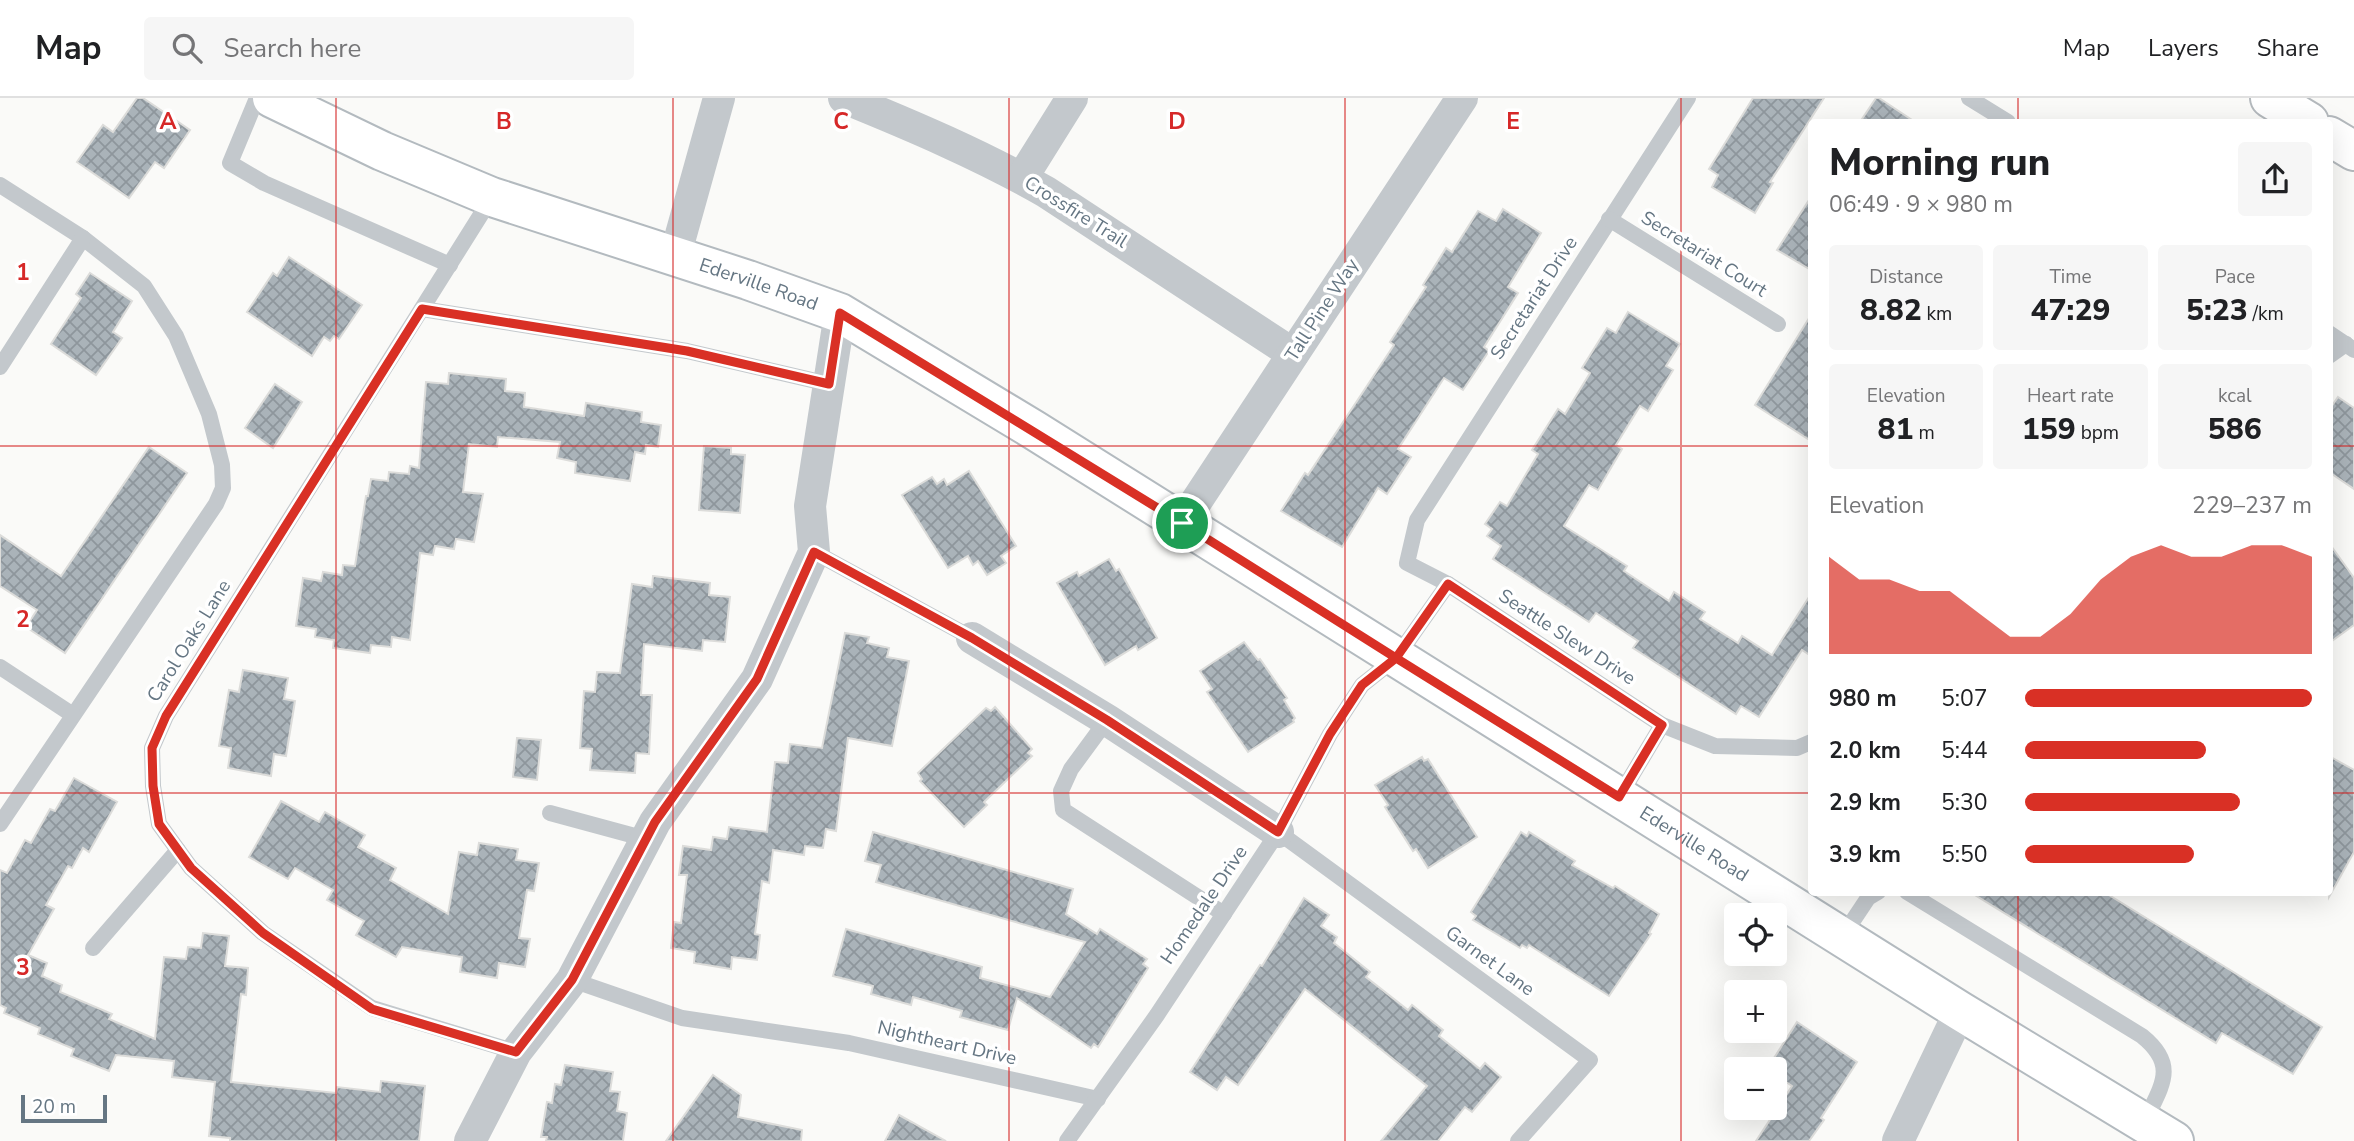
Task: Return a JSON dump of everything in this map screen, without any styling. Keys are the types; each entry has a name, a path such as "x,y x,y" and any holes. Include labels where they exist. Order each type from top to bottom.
{"main road":[{"name":"Ederville Road","path":"272,98 382,151 492,197 840,313 1182,523 1960,1011 2159,1132"},
{"path":"2270,98 2304,119"},
{"path":"2333,138 2354,151"}],"street":[{"path":"675,256 719,98"},
{"name":"Crossfire Trail","path":"844,98 907,123 1022,178 1293,354"},
{"path":"1022,178 1072,98"},
{"name":"Tall Pine Way","path":"1182,523 1462,98"},
{"path":"470,1141 516,1052 572,980 655,822 757,679 814,552 810,506 840,313"},
{"path":"972,638 1107,720 1278,832"},
{"path":"1898,1141 1960,1011"}],"lane":[{"path":"257,98 230,163 264,183 450,265"},
{"name":"Secretariat Drive","path":"1417,520 1688,98"},
{"path":"1969,98 2003,119"},
{"path":"0,185 83,238 144,286 176,336 209,414 222,465 223,488 216,504 0,824"},
{"name":"Carol Oaks Lane","path":"492,197 166,716 152,748 153,786 159,824 191,868 263,933 372,1009 516,1052"},
{"name":"Secretariat Court","path":"1609,219 1778,324"},
{"path":"0,367 83,238"},
{"path":"422,309 687,351 829,384"},
{"path":"2333,336 2350,347"},
{"path":"2333,354 2350,347"},
{"name":"Seattle Slew Drive","path":"1417,520 1407,563 1448,584 1662,725 1715,746 1797,748 1808,743"},
{"path":"814,552 972,638"},
{"path":"1396,658 1448,584"},
{"name":"Homedale Drive","path":"1067,1141 1278,832 1330,734 1362,685 1396,658"},
{"path":"0,667 73,715"},
{"path":"1107,720 1071,769 1061,791 1063,810 1223,914"},
{"path":"1619,797 1662,725"},
{"path":"550,813 646,839"},
{"name":"Garnet Lane","path":"1278,832 1590,1060 1518,1141"},
{"path":"93,948 178,850"},
{"path":"1842,937 1871,896"},
{"path":"1914,896 2142,1036 2157,1048 2164,1064 2159,1132"},
{"name":"Nightheart Drive","path":"572,980 682,1018 849,1043 1098,1099"}],"building":[{"path":"137,98 143,98 190,130 164,168 155,162 129,198 77,162 103,125 113,132"},
{"path":"1753,98 1824,98 1808,119 1770,182 1773,183 1755,213 1712,187 1718,175 1709,169"},
{"path":"1876,98 1879,98 1910,119 1862,119"},
{"path":"1808,202 1808,268 1777,250"},
{"path":"1503,209 1541,233 1508,287 1518,293 1484,347 1489,351 1463,390 1444,378 1398,449 1411,457 1387,494 1378,488 1342,547 1281,511 1394,345 1390,342 1426,287 1423,285 1446,248 1452,252 1478,211 1496,221"},
{"path":"289,257 362,305 339,339 334,336 330,341 324,337 312,356 247,312 273,273 277,276"},
{"path":"90,273 132,301 113,332 122,338 96,375 51,344 81,298 76,294"},
{"path":"1628,312 1680,344 1666,366 1673,370 1648,411 1640,406 1616,445 1622,449 1598,490 1589,485 1564,526 1627,566 1624,571 1669,601 1674,592 1705,612 1700,619 1738,643 1742,636 1772,655 1808,599 1808,654 1802,650 1759,717 1741,706 1736,714 1633,648 1638,641 1596,613 1589,622 1493,559 1501,546 1487,536 1492,529 1485,524 1500,502 1507,506 1538,454 1532,450 1558,409 1565,414 1590,373 1582,368 1607,328 1616,333"},
{"path":"1808,320 1808,439 1755,405"},
{"path":"449,373 506,379 505,391 525,393 524,407 584,416 586,403 642,412 641,422 661,425 658,447 646,445 645,454 635,452 630,481 575,473 576,462 557,458 560,442 498,437 497,447 469,444 463,492 483,494 474,542 456,539 454,549 435,546 433,555 420,553 410,640 392,637 391,647 371,645 370,653 333,648 334,640 315,637 316,629 296,626 303,578 321,581 323,572 342,575 343,565 355,566 371,479 388,481 389,472 409,474 410,466 419,468 426,382 448,384"},
{"path":"275,384 302,402 273,448 245,428"},
{"path":"2338,397 2354,408 2354,489 2333,475 2333,404"},
{"path":"704,446 731,448 731,454 745,455 740,513 699,510"},
{"path":"149,447 187,473 65,653 26,627 37,610 0,586 0,535 61,576"},
{"path":"969,471 1016,546 1001,556 1006,563 987,575 978,561 973,565 968,556 948,568 902,495 932,477 937,484 944,479 947,485"},
{"path":"2333,549 2354,578 2354,625 2333,640"},
{"path":"1109,559 1116,571 1119,569 1157,638 1138,650 1136,646 1105,665 1057,583 1077,572 1079,576"},
{"path":"653,576 710,583 709,595 730,597 725,642 703,640 702,651 644,644 641,695 652,695 649,754 636,753 635,773 590,770 592,749 580,748 584,691 595,692 597,672 620,673 632,584 652,587"},
{"path":"845,633 869,637 867,643 889,648 887,657 909,661 892,746 848,738 836,831 826,829 823,848 805,846 804,855 773,850 769,883 762,881 755,934 760,935 757,960 732,957 731,969 694,963 695,952 671,948 674,922 681,923 687,875 679,875 683,846 711,850 713,837 727,839 729,827 767,832 775,762 788,763 790,744 822,748"},
{"path":"1244,642 1258,660 1260,659 1287,698 1284,700 1295,718 1294,722 1248,752 1207,692 1212,689 1200,671"},
{"path":"243,670 288,678 284,699 295,701 286,756 274,754 271,776 228,768 231,748 219,746 229,690 239,692"},
{"path":"995,707 1032,749 1028,753 1032,756 984,802 987,805 964,827 920,781 922,779 918,773 986,708 991,711"},
{"path":"517,738 541,740 537,780 513,777"},
{"path":"1422,757 1424,761 1428,759 1477,837 1428,868 1416,849 1413,851 1385,807 1388,805 1375,785"},
{"path":"2333,758 2354,770 2354,852 2333,890"},
{"path":"74,778 117,802 89,852 83,848 72,868 68,866 46,905 54,909 28,955 47,963 42,976 62,985 60,992 112,1014 109,1019 155,1039 164,957 186,959 188,947 201,948 203,933 229,936 225,966 248,968 246,995 241,994 231,1082 336,1093 337,1087 380,1092 381,1081 425,1086 419,1141 230,1141 230,1138 209,1136 215,1082 172,1077 174,1061 116,1055 109,1071 71,1056 74,1049 38,1034 40,1028 4,1013 6,1008 0,1005 0,870 7,873 25,840 31,843 50,809 55,811"},
{"path":"281,801 319,822 325,812 365,835 358,847 396,868 390,880 448,914 459,852 477,855 479,843 518,849 516,860 539,863 534,891 527,890 519,938 530,939 525,967 499,963 497,978 460,972 462,957 402,947 396,957 356,935 364,921 327,900 333,890 295,868 288,879 249,857"},
{"path":"873,832 1073,889 1066,914 1097,934 1100,929 1147,959 1143,964 1148,968 1098,1047 1094,1044 1091,1048 1017,998 1008,1030 960,1017 962,1011 913,997 911,1005 871,994 873,986 833,976 846,929 982,967 980,978 1050,997 1085,942 876,882 881,865 865,861"},
{"path":"1521,832 1527,836 1529,832 1575,861 1572,865 1613,888 1615,886 1659,914 1649,933 1651,934 1609,996 1529,945 1527,948 1522,945 1520,948 1473,920 1476,916 1471,912"},
{"path":"1977,896 2110,896 2322,1027 2293,1074 2222,1033 2216,1043"},
{"path":"1304,898 1329,915 1321,926 1337,937 1334,943 1370,972 1366,977 1408,1010 1412,1005 1443,1030 1439,1036 1480,1069 1485,1063 1501,1077 1472,1112 1465,1107 1438,1141 1381,1141 1427,1086 1305,989 1238,1085 1226,1077 1217,1090 1190,1072 1260,965 1262,966"},
{"path":"1797,1022 1857,1062 1809,1141 1756,1141 1770,1120 1787,1120 1787,1094 1792,1086 1787,1083 1787,1057 1775,1057 1784,1043 1787,1043 1787,1038"},
{"path":"565,1065 613,1072 610,1091 620,1092 617,1111 627,1113 623,1141 546,1141 547,1137 541,1137 547,1102 552,1103 555,1084 561,1085"},
{"path":"713,1075 741,1095 738,1117 802,1130 801,1141 666,1141"},
{"path":"899,1115 946,1141 885,1141"}],"route":[{"path":"1182,523 840,313 829,384 687,351 422,309 166,716 152,748 153,786 159,824 191,868 263,933 372,1009 516,1052 572,980 655,822 757,679 814,552 972,638 1107,720 1278,832 1330,734 1362,685 1396,658 1619,797 1662,725 1448,584 1396,658 1182,523"}]}
